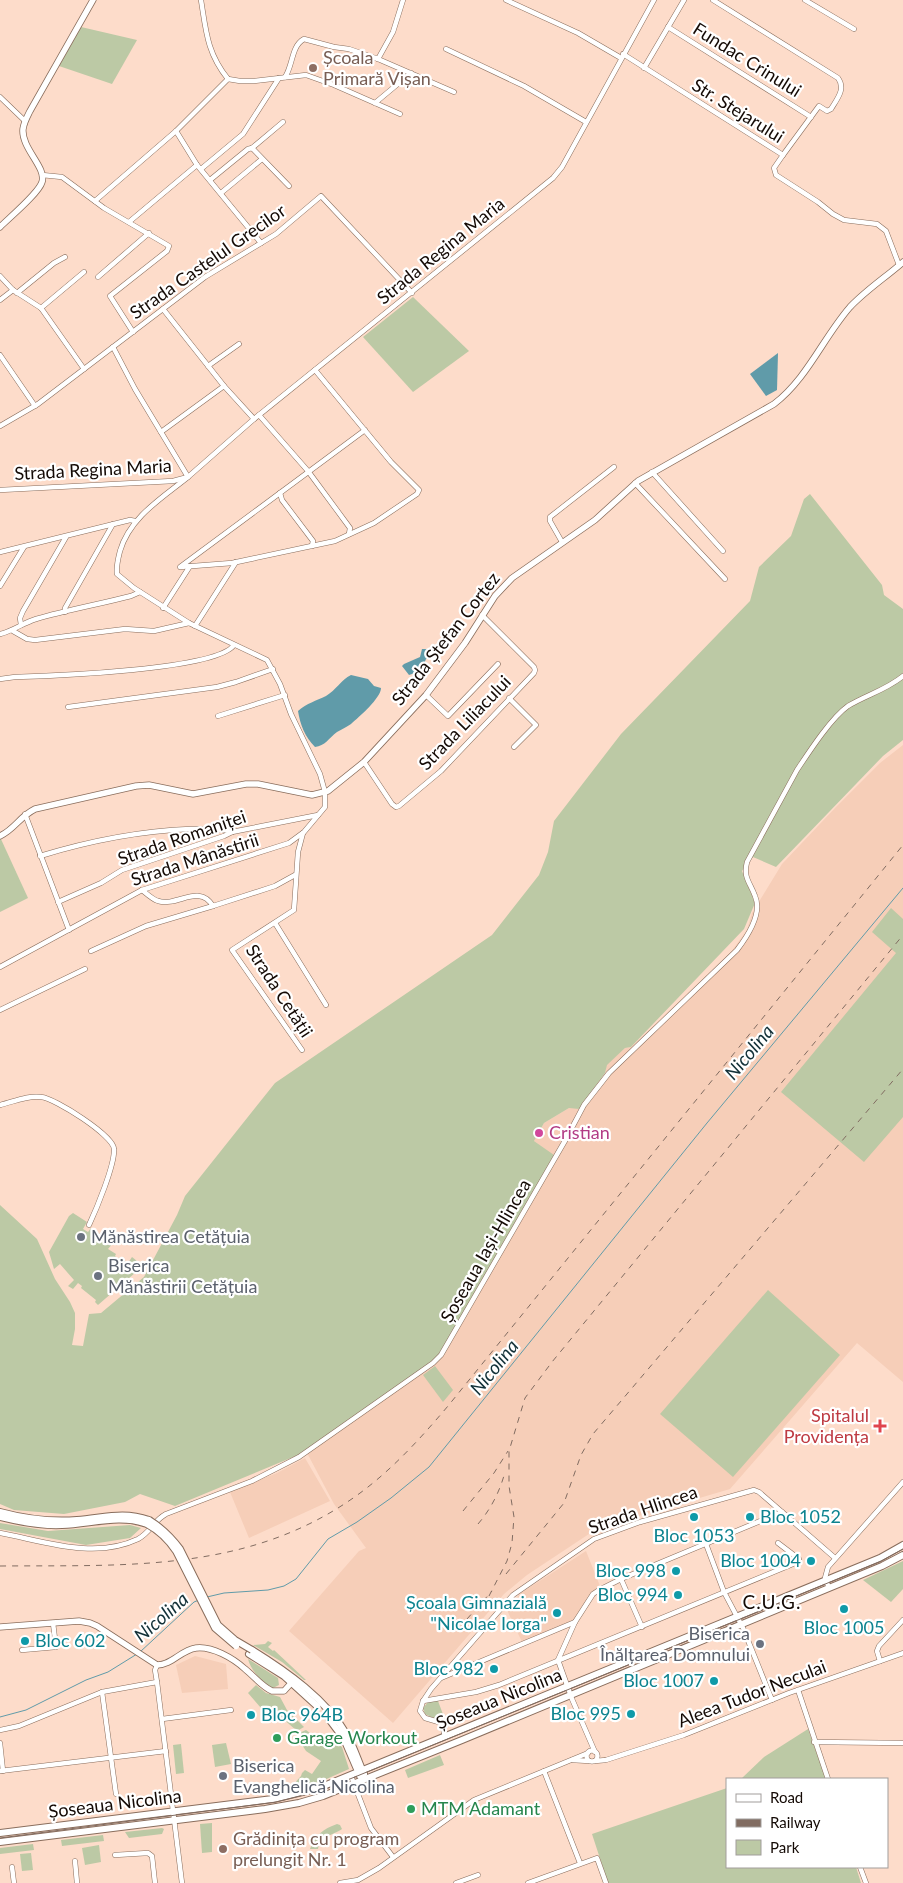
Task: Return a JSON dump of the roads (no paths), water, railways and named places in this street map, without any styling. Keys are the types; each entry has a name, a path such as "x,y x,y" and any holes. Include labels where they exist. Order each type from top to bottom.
{"main road":[{"path":"0,1512 45,1520 79,1520 120,1514 137,1516 148,1522"},
{"path":"0,1517 39,1525 78,1524 120,1519 148,1522 161,1526 180,1549 218,1625 250,1652 293,1681 341,1725 348,1736 364,1780"},
{"name":"Șoseaua Nicolina","path":"0,1833 285,1797 320,1788 826,1580 885,1555 903,1545"},
{"name":"Șoseaua Nicolina","path":"0,1842 292,1804 323,1796 741,1625 882,1566 903,1555"}],"street":[{"path":"0,227 42,182 42,175 23,134 25,121 93,0"},
{"path":"201,0 207,39 213,57 228,78 240,81 254,81 306,75 400,114"},
{"path":"378,59 393,32 403,0"},
{"name":"Str. Stejarului","path":"506,0 578,33 644,68 783,155 774,168 776,176 844,220 878,224 886,232 901,263"},
{"path":"519,6 522,0"},
{"name":"Strada Regina Maria","path":"0,490 173,480 188,477 254,419 553,178 562,167 654,0"},
{"path":"644,68 684,0"},
{"path":"713,0 838,78 842,87 831,109 827,111 822,106 819,106 783,155"},
{"path":"805,0 854,29"},
{"name":"Fundac Crinului","path":"668,28 810,117"},
{"path":"129,222 243,134 282,78 289,72 296,47 304,39 334,47 349,48 454,92"},
{"path":"446,49 524,86 586,122"},
{"path":"375,103 411,73"},
{"path":"95,200 176,131 228,78"},
{"path":"0,97 25,121"},
{"path":"210,180 283,122"},
{"path":"176,131 199,167 261,243"},
{"path":"252,148 289,186"},
{"path":"221,193 262,159"},
{"path":"42,175 62,177 114,214 167,243 169,249 110,296 132,332"},
{"name":"Strada Castelul Grecilor","path":"0,426 35,406 205,277 276,234 321,196 412,293"},
{"path":"98,277 149,233"},
{"path":"17,293 54,263 65,257"},
{"name":"Strada Ștefan Cortez","path":"325,792 364,762 426,695 465,643 503,586 595,520 635,483 748,417 774,404 783,397 804,372 851,306 901,263"},
{"path":"41,308 84,272"},
{"path":"0,276 13,290 41,308 84,369"},
{"path":"0,300 13,290"},
{"path":"163,309 224,386 254,419"},
{"path":"208,366 239,344"},
{"name":"Strada Regina Maria","path":"113,347 135,389 188,477"},
{"path":"0,355 35,406"},
{"path":"315,370 365,430 391,462 419,490 418,494 391,513 335,541 236,562 180,567 365,430"},
{"path":"161,432 224,386"},
{"path":"259,415 308,471 350,528 350,534"},
{"path":"562,542 550,518 614,467"},
{"path":"652,472 723,551"},
{"path":"0,836 9,831 25,814 45,806 148,785 187,794 246,784 258,784 312,795 325,792 312,754 291,714 273,669 262,657 195,626 163,608 120,577 116,568 122,546 135,521 188,477"},
{"path":"635,483 725,579"},
{"path":"280,493 282,500 313,541 312,546"},
{"path":"0,552 130,520 135,521"},
{"path":"65,612 65,608 113,524"},
{"path":"21,625 20,618 23,611 66,537"},
{"path":"0,586 24,547"},
{"path":"195,626 236,562"},
{"path":"163,608 190,566"},
{"path":"0,634 13,631 21,625 38,618 132,596 140,592"},
{"name":"Strada Liliacului","path":"364,762 392,804 396,807 399,806 441,771 536,670 482,615"},
{"path":"13,631 27,639 35,640 125,629 154,631 189,623"},
{"path":"0,679 119,672 166,665 216,654 230,649 234,645"},
{"path":"426,695 448,716 498,664"},
{"path":"68,707 217,687 273,669"},
{"name":"Șoseaua Iași-Hlincea","path":"0,1533 66,1547 86,1549 116,1545 139,1538 148,1531 157,1519 166,1514 252,1481 299,1457 433,1363 441,1354 584,1105 609,1073 736,950 747,937 758,904 744,872 747,862 796,770 837,716 847,708 892,685 903,676"},
{"path":"218,716 285,695"},
{"path":"510,698 536,726 514,747"},
{"name":"Strada Mânăstirii","path":"0,967 142,890 288,844 304,832 325,807 325,792"},
{"path":"25,814 69,930"},
{"name":"Strada Romaniței","path":"58,902 101,883 122,870 232,832 319,815"},
{"path":"40,856 70,846 134,833 213,828 221,828 232,832"},
{"name":"Strada Cetății","path":"302,1050 232,950 294,910 295,875 298,852 304,832"},
{"path":"288,844 298,852"},
{"path":"91,951 146,926 275,886 295,875"},
{"path":"142,890 158,901 167,902 201,896 209,899 213,906"},
{"path":"275,923 326,1005"},
{"path":"0,1010 85,970"},
{"path":"0,1105 34,1096 49,1099 113,1143 112,1160 98,1206 89,1225"},
{"path":"829,1588 826,1580 828,1567 903,1482"},
{"name":"Strada Hlincea","path":"424,1701 438,1680 513,1595 594,1539 640,1522 755,1490 835,1558"},
{"path":"596,1761 598,1757 593,1752 591,1742 558,1660 575,1622 593,1594 621,1579 782,1512"},
{"path":"445,1737 442,1723 438,1720 430,1721 422,1714 420,1707 424,1701 490,1688 793,1564 799,1559 778,1543"},
{"path":"706,1544 724,1592 741,1625 772,1700"},
{"path":"621,1579 642,1627"},
{"path":"880,1661 877,1651 878,1646 903,1620"},
{"path":"0,1627 79,1621 90,1623 157,1665 166,1664 190,1649 203,1648 217,1652 238,1663 272,1691 284,1690 293,1681"},
{"path":"438,1680 575,1622"},
{"path":"22,1650 56,1647 53,1623"},
{"name":"Aleea Tudor Neculai","path":"571,1760 600,1762 684,1734 798,1690 903,1653"},
{"path":"157,1665 155,1670 156,1682 182,1883"},
{"path":"0,1730 19,1726 102,1692 156,1682"},
{"path":"798,1690 828,1778"},
{"path":"102,1692 116,1794"},
{"path":"162,1719 231,1710"},
{"path":"814,1742 903,1743"},
{"path":"0,1743 1,1771 166,1751"},
{"path":"593,1752 610,1758"},
{"path":"589,1761 587,1757 593,1752"},
{"name":"Aleea Tudor Neculai","path":"340,1883 358,1882 474,1800 593,1752"},
{"path":"544,1771 580,1864"},
{"path":"351,1776 371,1828 393,1857"},
{"path":"115,1855 148,1853 152,1856 155,1883"},
{"path":"528,1883 597,1858 606,1883"},
{"path":"75,1860 76,1883"},
{"path":"12,1867 14,1883"},
{"path":"860,1868 866,1883"},
{"path":"456,1883 478,1875"},
{"path":"546,1876 548,1883"}],"water":[{"path":"778,353 777,390 766,396 750,374"},
{"path":"422,649 430,649 434,652 433,657 426,659 424,664 417,668 415,673 409,675 402,666 420,657"},
{"path":"351,675 368,679 374,686 381,688 380,692 369,707 351,724 315,747 308,739 298,711 326,696"}],"waterway":[{"name":"Nicolina","path":"207,1597 224,1593 268,1590 284,1586 296,1579 328,1539 357,1522 391,1498 429,1467 707,1123 903,888"},
{"name":"Nicolina","path":"140,1652 194,1602 199,1600"},
{"name":"Nicolina","path":"0,1717 26,1710 86,1680 108,1672 137,1654"}],"tram line":[{"path":"0,1838 276,1802 323,1790 881,1561 903,1549"}],"railway":[{"path":"0,1566 140,1564 185,1560 229,1552 273,1539 315,1521 369,1486 405,1454 448,1406 903,845"},
{"path":"489,1596 507,1561 512,1543 514,1517 509,1486 509,1451 525,1398 552,1362 903,935"},
{"path":"506,1574 564,1503 581,1455 593,1434 903,1069"},
{"path":"463,1511 494,1473 508,1451"},
{"path":"478,1524 494,1500 505,1472"},
{"path":"467,1619 492,1591"}],"place":[{"name":"Școala Primară Vișan","path":"313,68"},
{"name":"Cristian","path":"539,1133"},
{"name":"Mănăstirea Cetățuia","path":"81,1237"},
{"name":"Biserica Mănăstirii Cetățuia","path":"98,1276"},
{"name":"Spitalul Providența","path":"880,1426"},
{"name":"Bloc 1053","path":"694,1517"},
{"name":"Bloc 1052","path":"750,1517"},
{"name":"Bloc 1004","path":"811,1561"},
{"name":"Bloc 998","path":"676,1571"},
{"name":"Bloc 994","path":"678,1595"},
{"name":"Bloc 1005","path":"844,1609"},
{"name":"Școala Gimnazială \"Nicolae Iorga\"","path":"557,1613"},
{"name":"Bloc 602","path":"25,1641"},
{"name":"Biserica Înălțarea Domnului","path":"760,1644"},
{"name":"Bloc 982","path":"494,1669"},
{"name":"Bloc 1007","path":"714,1681"},
{"name":"Bloc 995","path":"631,1714"},
{"name":"Bloc 964B","path":"251,1715"},
{"name":"Garage Workout","path":"277,1738"},
{"name":"Biserica Evanghelică Nicolina","path":"223,1776"},
{"name":"MTM Adamant","path":"411,1809"},
{"name":"Grădinița cu program prelungit Nr. 1","path":"223,1849"}],"district":[{"name":"C.U.G.","path":"772,1602"}]}
